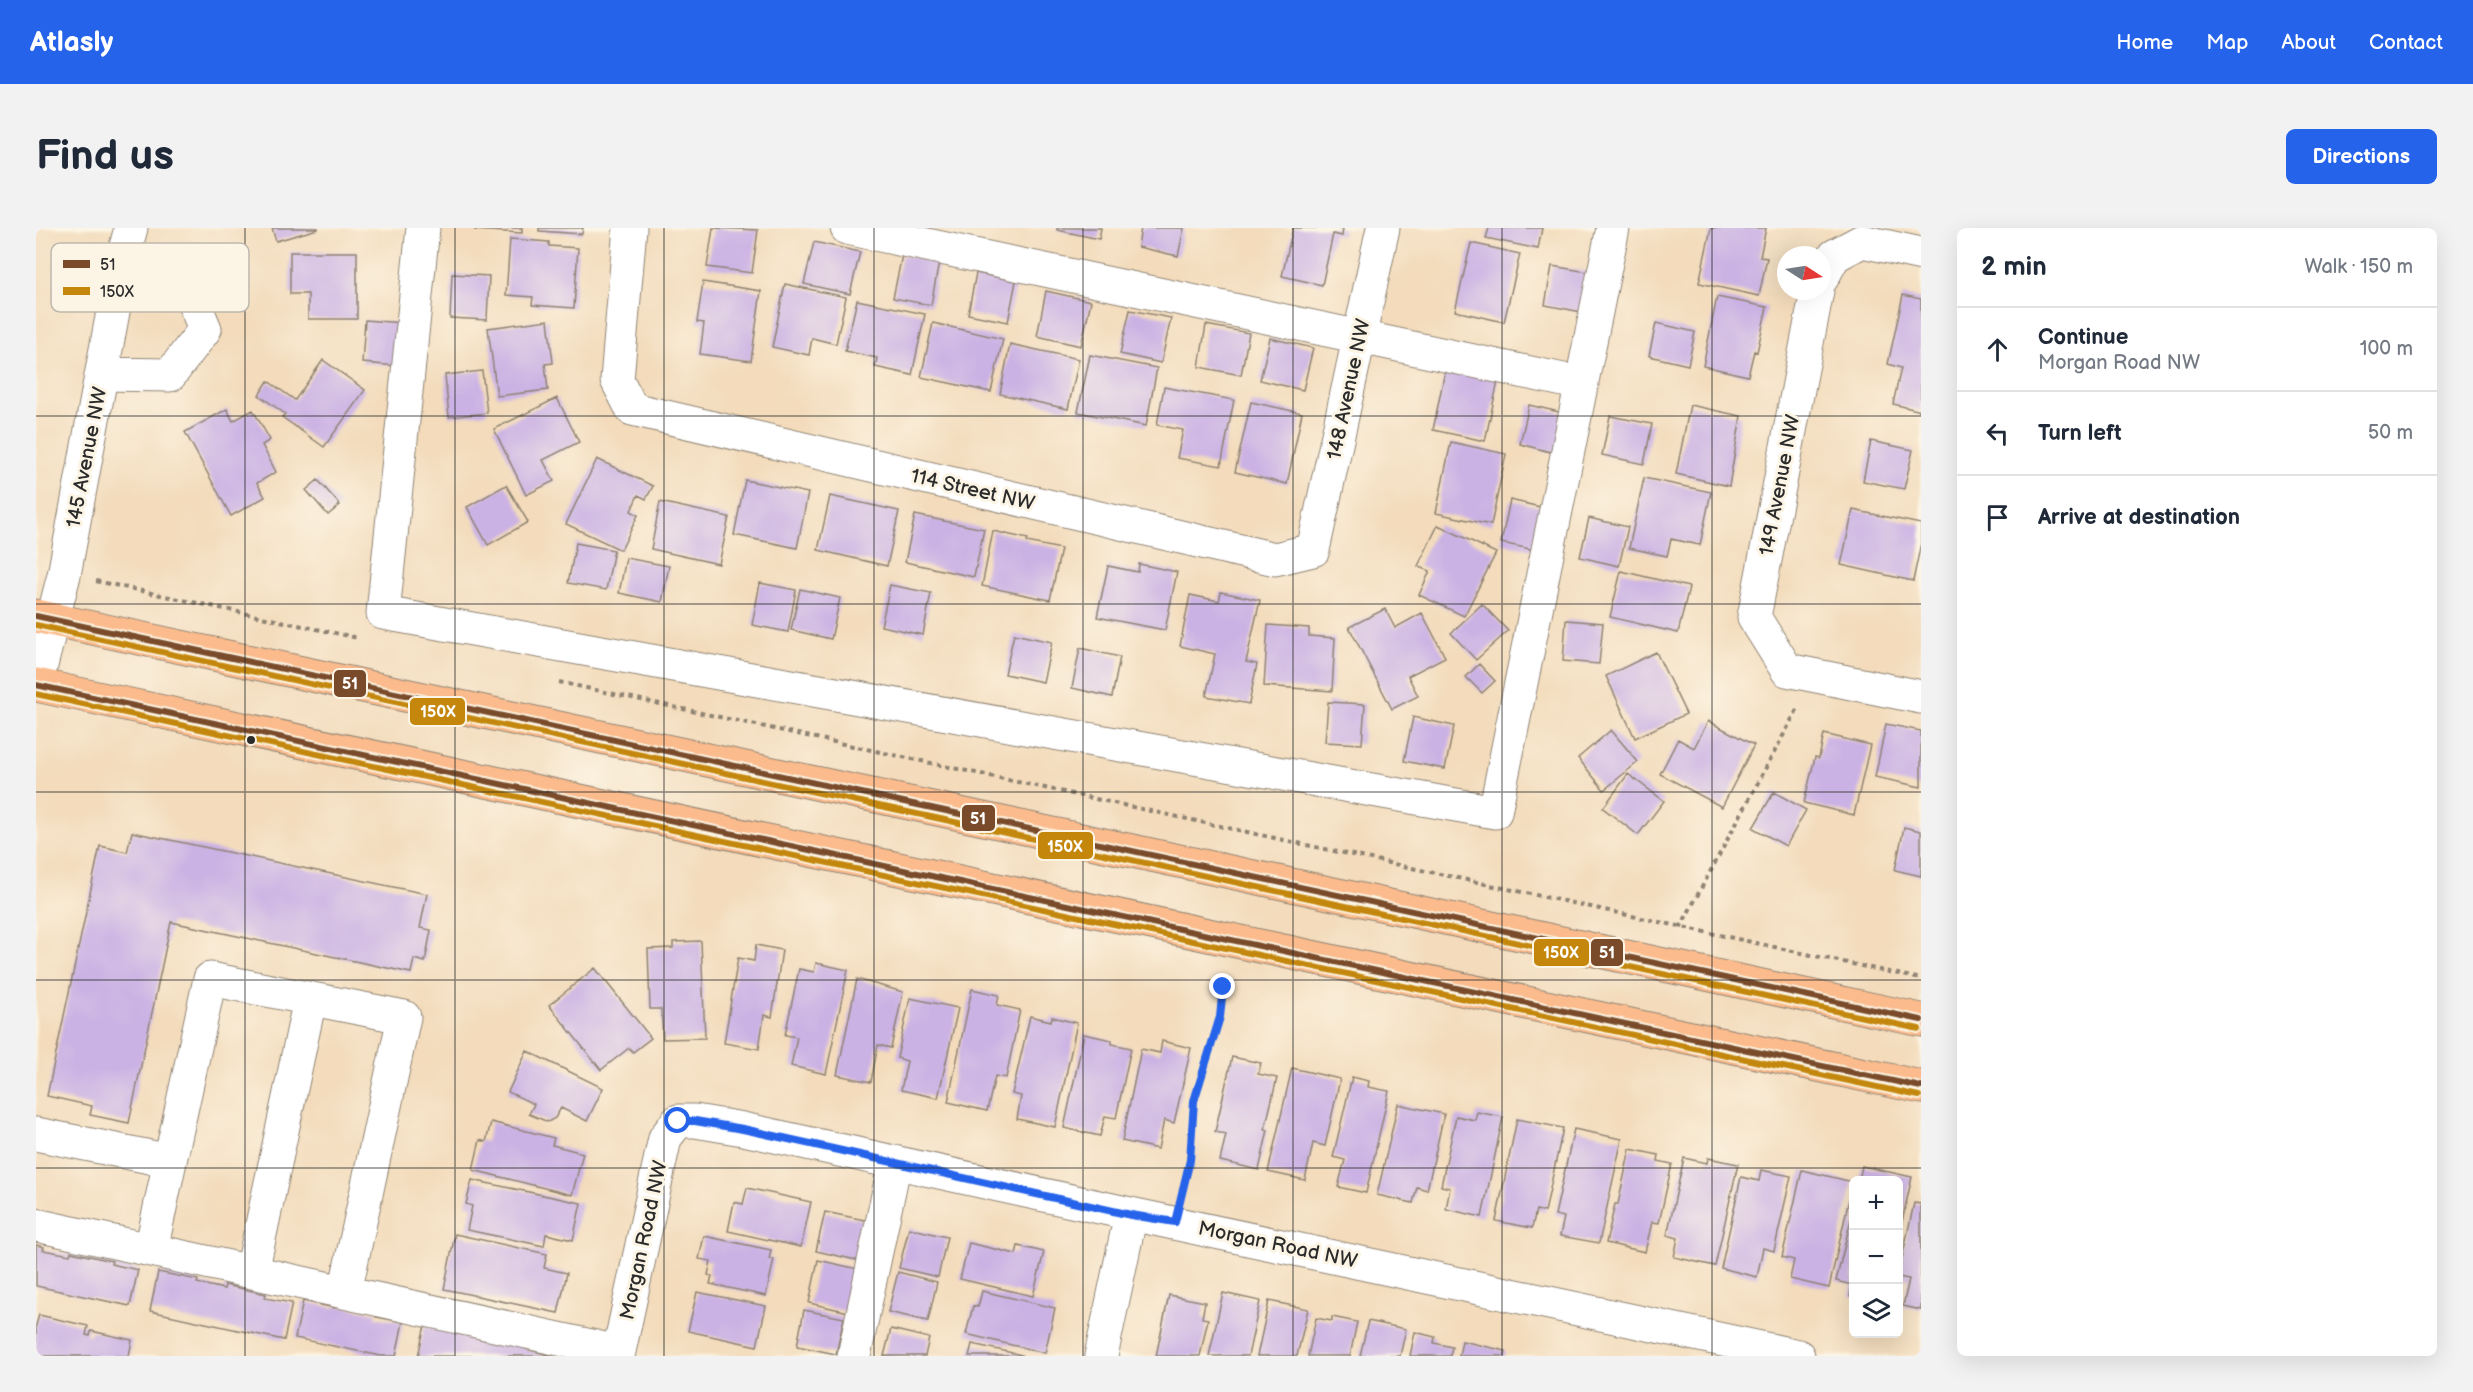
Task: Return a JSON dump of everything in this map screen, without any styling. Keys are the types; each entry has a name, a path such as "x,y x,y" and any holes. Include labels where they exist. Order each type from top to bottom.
{"main road":[{"path":"44,617 1921,1020"},
{"path":"36,685 1921,1088"}],"street":[{"path":"423,228 383,613 1495,812 1613,228"},
{"name":"114 Street NW","path":"630,228 617,380 632,409 1275,559 1313,550"},
{"path":"847,228 1582,384"},
{"name":"148 Avenue NW","path":"1313,550 1383,228"},
{"path":"1831,262 1834,256 1862,241 1921,254"},
{"name":"149 Avenue NW","path":"1801,673 1754,617 1815,300"},
{"name":"145 Avenue NW","path":"36,685 44,617 64,575 114,312"},
{"path":"102,374 170,375 205,329 198,312"},
{"path":"1801,673 1921,697"},
{"path":"151,1250 210,980 404,1017 345,1292"},
{"path":"252,1272 310,999"},
{"name":"Morgan Road NW","path":"619,1354 665,1138 678,1121 695,1121 743,1129 1131,1215 1175,1222 1798,1356"},
{"path":"36,1134 170,1161"},
{"path":"854,1356 895,1162"},
{"path":"1101,1356 1131,1215"},
{"path":"36,1225 619,1354"}],"path":[{"path":"64,575 364,640"},
{"path":"1680,928 1801,673"},
{"path":"551,680 1921,979"},
{"path":"1175,1222 1190,1160 1194,1101 1220,1017 1223,987"}],"building":[{"path":"272,228 318,228 318,229 276,241"},
{"path":"475,228 522,228 522,233 475,230"},
{"path":"539,228 583,228 582,234 539,231"},
{"path":"713,228 758,230 752,273 707,267"},
{"path":"1057,228 1101,228 1099,239 1057,230"},
{"path":"1141,228 1184,228 1178,256 1138,247"},
{"path":"1293,228 1343,228 1342,236 1333,234 1322,285 1282,276"},
{"path":"1489,228 1542,228 1538,249 1486,238"},
{"path":"1711,228 1766,228 1760,257 1767,258 1759,296 1699,283"},
{"path":"510,239 549,242 549,246 578,248 574,308 532,305 533,297 506,295"},
{"path":"814,242 860,252 850,294 804,284"},
{"path":"1471,243 1520,254 1504,322 1455,311"},
{"path":"290,252 357,252 357,319 308,319 308,294 290,294"},
{"path":"902,255 939,262 931,305 893,298"},
{"path":"1552,266 1594,273 1587,313 1545,305"},
{"path":"976,273 1016,281 1008,322 968,314"},
{"path":"452,274 489,276 487,320 450,318"},
{"path":"703,282 761,291 751,361 700,354 704,323 697,322"},
{"path":"785,284 846,297 836,344 812,338 809,355 772,347"},
{"path":"1046,291 1091,301 1081,346 1037,336"},
{"path":"1903,295 1921,299 1921,411 1893,404 1901,368 1888,364"},
{"path":"1717,297 1767,307 1757,352 1754,351 1748,376 1703,366"},
{"path":"857,300 925,314 912,375 875,367 877,358 845,351"},
{"path":"1130,310 1171,318 1161,363 1120,354"},
{"path":"365,320 402,323 398,366 362,363"},
{"path":"548,320 553,363 545,364 548,390 497,396 488,328"},
{"path":"933,323 1003,339 991,392 921,377"},
{"path":"1656,323 1695,332 1688,365 1649,356"},
{"path":"1206,325 1249,333 1241,375 1199,367"},
{"path":"1270,338 1313,348 1303,390 1260,380"},
{"path":"1010,344 1079,359 1068,409 1000,394"},
{"path":"1090,355 1157,368 1146,426 1078,412"},
{"path":"323,360 365,390 324,447 282,417 285,414 259,395 268,381 295,400"},
{"path":"1447,361 1500,372 1485,441 1433,430"},
{"path":"482,371 487,413 449,417 445,375"},
{"path":"1164,387 1234,400 1221,466 1177,458 1183,430 1157,425"},
{"path":"557,398 579,442 543,460 554,481 526,495 494,429"},
{"path":"1251,402 1302,413 1287,484 1235,472"},
{"path":"1529,405 1568,414 1558,454 1520,444"},
{"path":"1690,405 1741,416 1729,486 1676,474"},
{"path":"227,409 233,421 253,410 270,440 262,445 276,472 257,483 265,497 231,516 185,432"},
{"path":"1610,416 1652,424 1644,464 1602,455"},
{"path":"1871,441 1913,450 1904,489 1863,481"},
{"path":"1451,442 1506,454 1491,525 1436,513"},
{"path":"597,459 653,486 646,499 638,495 631,511 638,515 621,550 566,524"},
{"path":"1644,478 1711,492 1700,545 1671,539 1667,556 1629,548"},
{"path":"318,480 340,505 328,515 306,490"},
{"path":"745,480 808,493 797,548 734,535"},
{"path":"506,485 528,522 488,545 467,507"},
{"path":"830,496 899,511 887,566 818,550"},
{"path":"1510,500 1549,509 1540,551 1501,543"},
{"path":"660,502 729,517 719,564 651,549"},
{"path":"1853,510 1921,524 1921,543 1913,581 1841,565"},
{"path":"915,515 984,529 974,577 905,562"},
{"path":"1589,518 1628,527 1619,566 1580,557"},
{"path":"1438,525 1496,553 1464,616 1419,595 1430,571 1418,566"},
{"path":"993,531 1028,539 1027,542 1061,549 1050,600 982,586"},
{"path":"576,543 614,550 606,590 568,583"},
{"path":"626,558 669,566 662,602 619,593"},
{"path":"1139,564 1177,572 1165,630 1097,617 1108,566 1138,572"},
{"path":"1621,571 1689,587 1678,633 1610,617"},
{"path":"760,583 796,590 788,632 752,625"},
{"path":"890,585 931,593 923,635 881,626"},
{"path":"800,589 840,598 831,639 791,630"},
{"path":"1221,592 1260,600 1246,662 1257,664 1249,704 1206,696 1215,654 1180,646 1190,595 1219,601"},
{"path":"1482,604 1508,631 1476,660 1451,633"},
{"path":"1385,609 1395,628 1422,613 1445,657 1408,676 1418,696 1392,709 1349,627"},
{"path":"1566,620 1603,623 1599,664 1563,661"},
{"path":"1268,625 1309,628 1309,636 1335,638 1332,691 1264,686"},
{"path":"1014,634 1052,642 1043,682 1005,674"},
{"path":"1080,648 1120,657 1112,697 1072,688"},
{"path":"1656,652 1686,714 1635,738 1606,676"},
{"path":"1479,664 1495,681 1482,693 1466,677"},
{"path":"1328,702 1365,704 1362,744 1325,742"},
{"path":"1413,717 1454,726 1445,769 1404,761"},
{"path":"1708,721 1754,745 1722,807 1660,774 1678,739 1694,748"},
{"path":"1886,724 1921,731 1921,787 1875,777"},
{"path":"1611,730 1638,762 1604,790 1578,758"},
{"path":"1824,734 1870,745 1854,815 1804,803 1815,757 1819,758"},
{"path":"1628,774 1664,801 1638,835 1603,808"},
{"path":"1774,792 1806,810 1786,846 1753,828"},
{"path":"1904,827 1921,831 1921,876 1895,870"},
{"path":"132,832 427,894 420,928 431,930 425,962 414,959 411,973 171,922 129,1123 90,1115 92,1106 47,1096 100,846 127,852"},
{"path":"701,941 705,1038 663,1039 661,1009 650,1009 648,949 673,948 673,942"},
{"path":"756,945 782,950 772,1017 764,1015 759,1049 724,1043 738,958 754,961"},
{"path":"816,963 848,970 826,1074 791,1066 797,1037 785,1035 799,969 814,972"},
{"path":"595,968 651,1038 633,1052 629,1048 601,1070 549,1005"},
{"path":"857,979 903,992 891,1048 878,1045 871,1082 837,1075"},
{"path":"972,989 999,995 997,1005 1020,1010 1006,1078 995,1076 987,1111 948,1102"},
{"path":"910,998 958,1008 938,1098 901,1090 907,1061 897,1058"},
{"path":"1030,1016 1051,1021 1052,1017 1077,1023 1055,1127 1017,1119 1021,1096 1012,1094"},
{"path":"1084,1034 1112,1040 1112,1044 1131,1048 1116,1118 1105,1116 1100,1136 1064,1128"},
{"path":"1162,1041 1191,1048 1174,1123 1164,1120 1158,1149 1122,1141 1141,1049 1160,1053"},
{"path":"527,1051 603,1088 587,1121 561,1108 555,1118 548,1122 529,1114 534,1104 508,1092"},
{"path":"1232,1057 1261,1063 1258,1074 1277,1078 1265,1129 1268,1130 1259,1170 1220,1161 1226,1134 1215,1132"},
{"path":"1292,1068 1340,1079 1325,1146 1313,1143 1305,1180 1268,1172"},
{"path":"1352,1077 1369,1081 1368,1087 1389,1091 1366,1193 1338,1187 1345,1160 1333,1157"},
{"path":"1398,1104 1444,1114 1427,1190 1417,1187 1413,1203 1377,1195"},
{"path":"1477,1112 1503,1117 1482,1217 1446,1209 1450,1188 1441,1186 1456,1116 1475,1120"},
{"path":"1517,1119 1563,1128 1545,1212 1536,1210 1532,1228 1496,1221"},
{"path":"491,1122 554,1138 552,1145 583,1153 572,1195 473,1170 480,1140 486,1142"},
{"path":"1574,1129 1622,1139 1599,1243 1560,1236 1564,1217 1555,1215"},
{"path":"1630,1149 1659,1155 1658,1161 1672,1164 1659,1223 1652,1222 1645,1252 1606,1243 1615,1204 1618,1204"},
{"path":"1684,1158 1707,1163 1708,1158 1738,1164 1715,1266 1674,1257 1678,1238 1667,1235"},
{"path":"1862,1166 1912,1177 1903,1217 1903,1176 1860,1176"},
{"path":"1761,1170 1791,1176 1774,1251 1763,1248 1757,1277 1721,1268 1741,1177 1759,1181"},
{"path":"1802,1170 1849,1181 1849,1200 1829,1288 1790,1279 1794,1260 1782,1257"},
{"path":"472,1180 581,1203 573,1240 546,1234 544,1246 467,1230 472,1206 466,1204"},
{"path":"747,1188 811,1202 801,1247 728,1231 734,1202 743,1204"},
{"path":"1914,1203 1921,1204 1921,1310 1903,1306 1909,1279 1903,1278 1903,1254"},
{"path":"825,1212 870,1221 861,1261 816,1251"},
{"path":"909,1228 947,1237 938,1277 899,1268"},
{"path":"1849,1228 1849,1284 1836,1281"},
{"path":"455,1234 547,1254 544,1268 567,1273 558,1313 444,1289"},
{"path":"704,1236 771,1250 769,1259 774,1259 766,1296 710,1284 712,1276 708,1275 711,1261 699,1259"},
{"path":"969,1243 1016,1254 1018,1246 1044,1252 1033,1296 960,1279"},
{"path":"36,1245 44,1247 43,1250 70,1255 71,1252 112,1261 111,1264 138,1270 130,1306 36,1286"},
{"path":"818,1260 858,1269 849,1312 809,1303"},
{"path":"158,1272 198,1280 197,1283 224,1289 225,1285 266,1294 265,1298 292,1303 284,1340 150,1311"},
{"path":"898,1272 937,1282 928,1321 888,1312"},
{"path":"982,1291 1055,1308 1045,1353 966,1334 973,1306 978,1307"},
{"path":"697,1292 766,1306 757,1346 688,1331"},
{"path":"1223,1293 1260,1301 1248,1356 1209,1356"},
{"path":"1169,1295 1205,1302 1202,1318 1208,1319 1200,1356 1156,1356"},
{"path":"303,1301 377,1313 376,1317 403,1322 396,1356 381,1356 295,1338"},
{"path":"1269,1301 1308,1309 1297,1356 1257,1356"},
{"path":"804,1310 844,1318 836,1354 797,1346"},
{"path":"39,1315 88,1326 86,1335 90,1336 91,1331 132,1340 129,1356 36,1356 36,1325"},
{"path":"1332,1317 1357,1322 1350,1356 1308,1356 1316,1318 1332,1321"},
{"path":"1368,1321 1406,1329 1400,1356 1360,1356"},
{"path":"425,1325 485,1340 485,1337 527,1346 526,1349 553,1356 418,1356"},
{"path":"891,1329 929,1338 925,1356 884,1356"},
{"path":"1415,1332 1435,1337 1434,1343 1452,1347 1450,1356 1410,1356"},
{"path":"1462,1341 1506,1351 1505,1356 1459,1356"},
{"path":"972,1344 1022,1355 1022,1356 969,1356"}],"transit line":[{"name":"51","path":"36,616 1921,1020"},
{"name":"150X","path":"36,625 1919,1029"},
{"name":"51","path":"36,685 1921,1087"},
{"name":"150X","path":"36,694 1919,1096"}],"route":[{"path":"678,1121 695,1121 743,1129 1131,1215 1175,1222 1190,1160 1194,1101 1220,1017 1223,987"}]}
